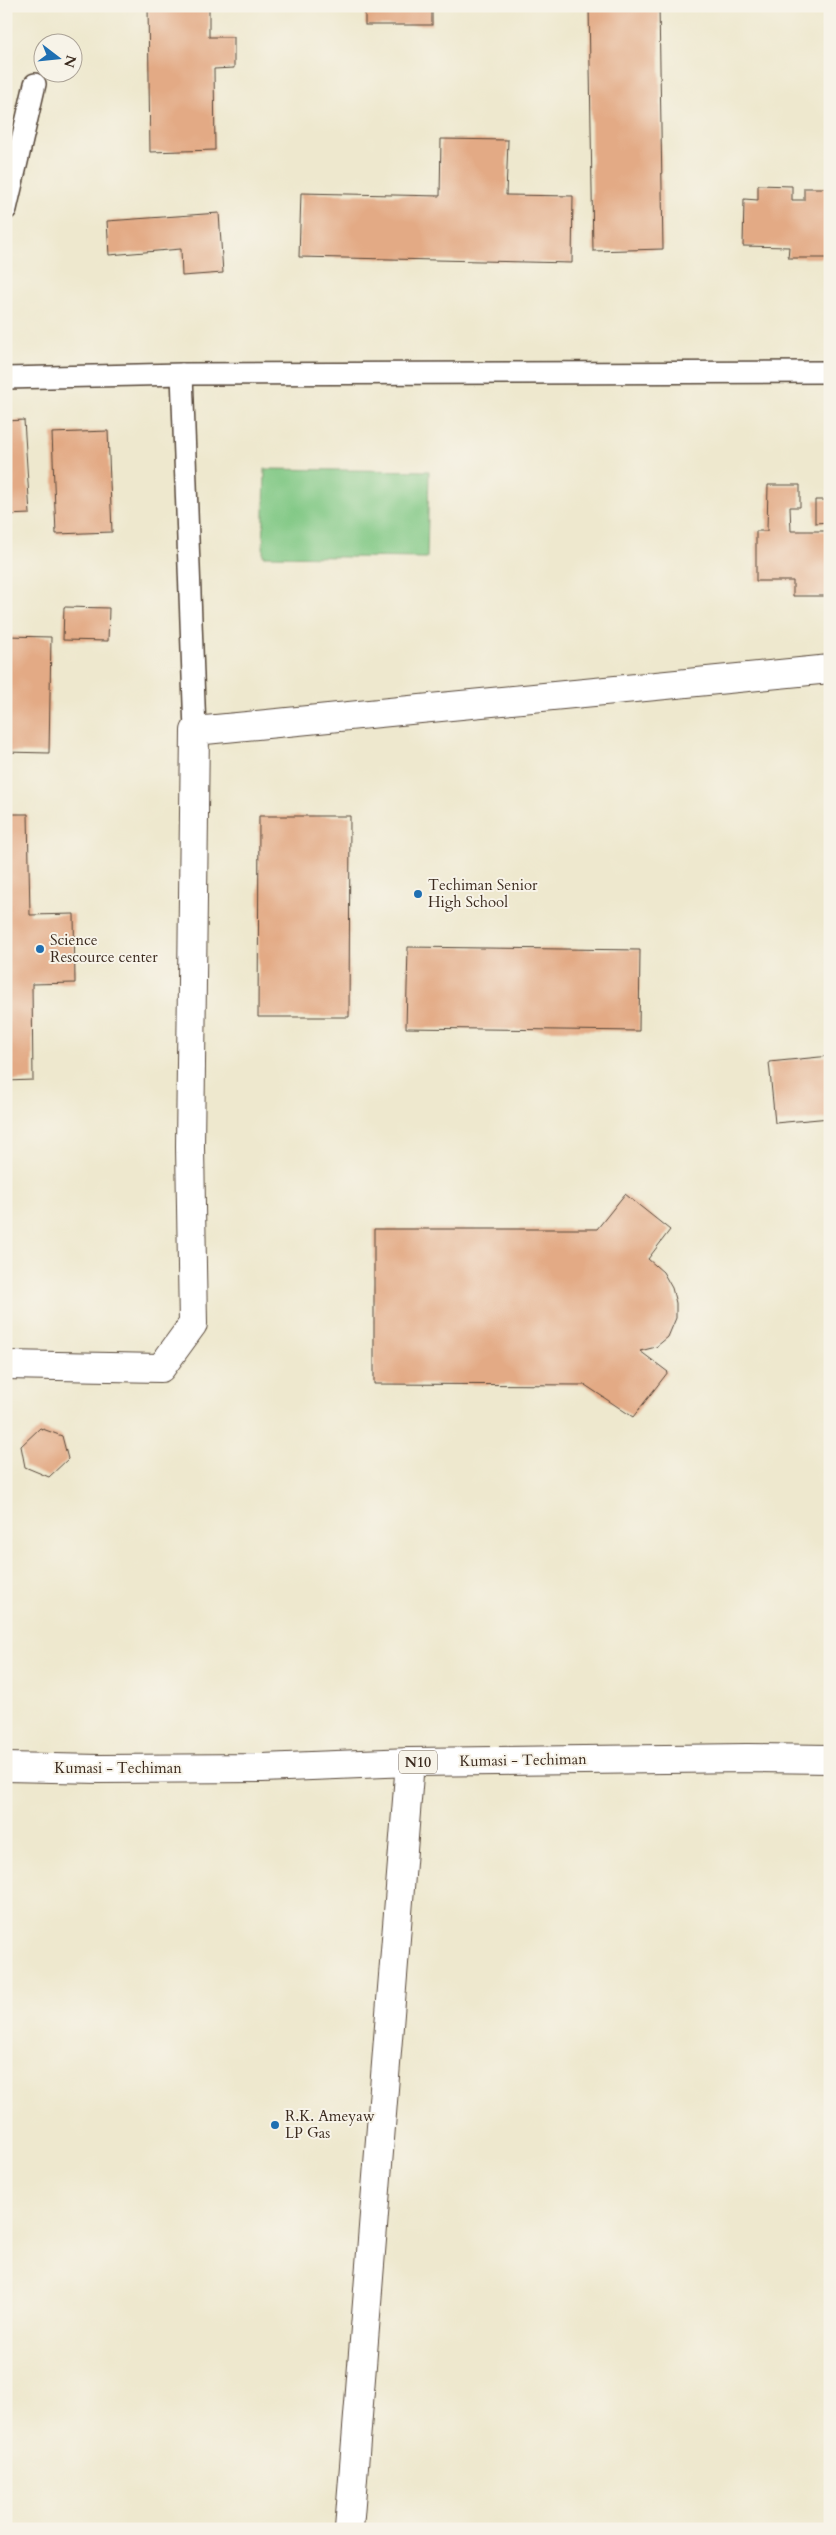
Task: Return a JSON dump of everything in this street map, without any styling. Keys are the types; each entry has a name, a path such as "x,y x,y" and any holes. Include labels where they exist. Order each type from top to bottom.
{"main road":[{"path":"6,1366 161,1368 193,1324 190,1148 195,731 830,669"},
{"name":"Kumasi - Techiman","path":"6,1767 99,1769 262,1768 410,1762 747,1758 830,1760"},
{"path":"349,2529 410,1762"}],"lane":[{"path":"6,209 35,84"},
{"path":"6,378 182,374 830,372"},
{"path":"182,374 195,731"}],"green space":[{"path":"265,469 429,471 427,558 263,556"}],"building":[{"path":"148,6 209,6 209,37 234,37 234,68 214,69 215,150 150,152"},
{"path":"365,6 432,6 432,25 365,25"},
{"path":"589,6 659,6 663,249 593,251"},
{"path":"441,139 508,140 506,195 573,196 572,263 299,257 301,193 440,196"},
{"path":"758,185 792,186 792,200 804,200 804,188 830,188 830,258 788,258 789,247 743,246 744,199 758,200"},
{"path":"219,213 223,273 182,276 181,249 109,255 107,221"},
{"path":"24,420 30,514 6,515 6,421"},
{"path":"108,431 112,532 56,534 52,433"},
{"path":"768,485 800,485 800,507 790,507 791,531 830,531 830,596 793,596 793,581 756,581 756,531 767,531"},
{"path":"815,500 830,500 830,522 815,523"},
{"path":"64,607 109,608 108,641 63,640"},
{"path":"6,636 51,637 49,753 6,752"},
{"name":"Science Rescource center","path":"6,814 28,814 30,915 74,914 75,983 32,984 33,1080 6,1081"},
{"path":"259,816 350,816 349,1017 258,1017"},
{"path":"408,947 640,950 639,1031 406,1028"},
{"path":"830,1056 830,1118 775,1123 769,1062"},
{"path":"625,1194 670,1230 648,1259 663,1272 672,1288 676,1303 676,1318 668,1337 656,1347 640,1351 668,1372 633,1417 585,1385 374,1384 374,1229 597,1229"},
{"path":"40,1428 62,1436 68,1459 49,1477 25,1467 21,1446"}],"place":[{"name":"Techiman Senior High School","path":"418,894"},
{"name":"Science Rescource center","path":"40,949"},
{"name":"R.K. Ameyaw LP Gas","path":"275,2125"}]}
